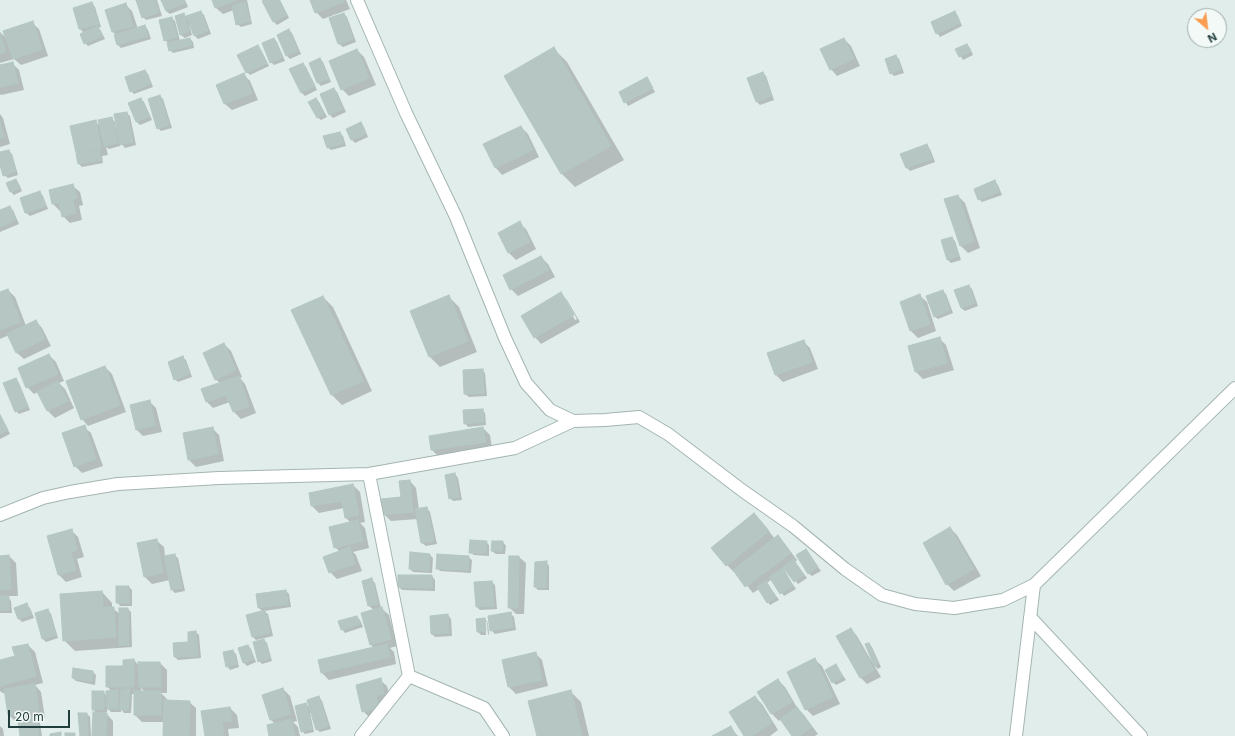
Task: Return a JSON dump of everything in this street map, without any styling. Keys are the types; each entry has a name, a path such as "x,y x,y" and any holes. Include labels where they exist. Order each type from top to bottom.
{"street":[{"path":"357,0 406,113 456,217 505,338 526,383 550,410 574,421"},
{"path":"0,515 43,498 118,484 219,478 369,474 515,448 574,421 639,417 668,434 793,526 845,569 882,595 915,604 954,608 1003,600 1034,585 1222,399 1235,388"},
{"path":"369,474 409,676"},
{"path":"1016,736 1034,585"},
{"path":"1030,617 1141,736"},
{"path":"360,736 409,676"},
{"path":"409,676 484,708 503,736"}],"building":[{"path":"136,0 155,0 159,12 142,18"},
{"path":"161,0 184,0 185,3 166,11"},
{"path":"212,0 238,0 215,8"},
{"path":"279,0 287,15 273,22 262,1"},
{"path":"310,0 343,0 344,2 315,13"},
{"path":"92,2 99,24 79,29 73,8"},
{"path":"245,2 250,21 236,25 232,6"},
{"path":"126,3 133,26 112,32 105,10"},
{"path":"201,11 208,31 194,36 186,16"},
{"path":"955,11 960,23 936,34 931,22"},
{"path":"184,13 189,32 180,35 175,16"},
{"path":"344,13 353,39 338,44 329,18"},
{"path":"172,17 177,37 164,41 159,20"},
{"path":"33,21 42,49 13,59 3,31"},
{"path":"145,25 148,36 117,45 114,35"},
{"path":"98,26 102,36 84,44 80,34"},
{"path":"289,29 298,51 286,56 277,35"},
{"path":"0,33 6,52 0,54"},
{"path":"190,38 192,45 169,51 167,43"},
{"path":"274,38 283,57 270,63 262,43"},
{"path":"844,38 854,59 830,70 820,49"},
{"path":"967,44 971,52 959,57 955,49"},
{"path":"258,45 267,63 246,73 237,55"},
{"path":"554,47 611,146 561,174 504,76"},
{"path":"357,49 369,78 341,90 329,61"},
{"path":"896,55 901,69 890,74 885,59"},
{"path":"320,58 329,79 317,83 309,63"},
{"path":"13,62 18,83 0,87 0,65"},
{"path":"303,63 315,86 301,93 289,69"},
{"path":"145,70 151,84 130,92 125,77"},
{"path":"763,72 772,96 756,102 747,78"},
{"path":"244,73 252,93 224,104 216,85"},
{"path":"647,77 653,88 624,103 619,92"},
{"path":"334,88 343,109 329,115 320,94"},
{"path":"160,95 169,125 157,129 148,99"},
{"path":"141,98 149,117 136,122 128,103"},
{"path":"316,98 324,114 317,118 308,102"},
{"path":"127,112 133,142 120,145 114,114"},
{"path":"112,117 118,143 104,146 98,120"},
{"path":"96,120 101,148 76,153 70,126"},
{"path":"0,122 4,137 0,138"},
{"path":"361,122 366,134 351,140 346,129"},
{"path":"521,126 533,150 495,168 483,144"},
{"path":"340,132 344,143 327,148 323,136"},
{"path":"927,144 932,159 906,168 900,154"},
{"path":"9,150 16,171 3,176 0,165 0,152"},
{"path":"99,150 101,160 78,164 76,154"},
{"path":"16,179 20,188 10,192 6,183"},
{"path":"995,180 999,192 978,200 974,189"},
{"path":"73,184 77,198 73,199 76,213 62,217 59,203 52,204 49,190"},
{"path":"40,191 46,206 25,213 20,198"},
{"path":"958,195 974,241 960,246 944,199"},
{"path":"10,206 16,220 0,227 0,210"},
{"path":"520,221 530,242 508,253 498,233"},
{"path":"952,237 959,256 947,260 941,240"},
{"path":"541,256 549,270 510,290 503,275"},
{"path":"969,285 975,303 961,308 954,290"},
{"path":"8,289 21,322 0,330 0,292"},
{"path":"943,290 950,310 934,317 926,296"},
{"path":"561,292 574,315 534,338 521,316"},
{"path":"920,294 930,324 910,331 900,302"},
{"path":"449,295 468,341 429,357 410,311"},
{"path":"323,296 363,381 331,395 291,310"},
{"path":"36,320 45,339 16,353 7,334"},
{"path":"940,337 947,363 915,372 908,346"},
{"path":"804,340 812,362 775,375 767,353"},
{"path":"224,343 236,370 215,380 203,353"},
{"path":"49,354 58,374 26,388 18,368"},
{"path":"183,356 189,374 174,380 168,362"},
{"path":"105,366 120,405 81,420 66,381"},
{"path":"483,369 484,393 464,394 463,370"},
{"path":"239,376 249,406 233,412 226,395 206,402 201,389"},
{"path":"16,378 28,406 15,412 3,383"},
{"path":"58,381 68,401 47,411 37,392"},
{"path":"150,400 155,425 136,430 130,405"},
{"path":"483,409 484,422 464,424 463,410"},
{"path":"0,415 8,430 0,434"},
{"path":"85,425 96,459 74,467 62,433"},
{"path":"213,427 218,454 188,460 183,433"},
{"path":"483,427 486,442 431,450 429,436"},
{"path":"455,473 459,497 449,499 445,475"},
{"path":"410,480 413,512 383,515 381,499 401,497 399,481"},
{"path":"353,484 359,515 345,518 342,501 311,506 309,493"},
{"path":"427,507 434,541 421,543 415,509"},
{"path":"754,513 769,531 726,566 711,548"},
{"path":"358,520 363,541 334,548 329,527"},
{"path":"950,527 974,569 946,585 923,543"},
{"path":"72,529 77,550 71,552 76,570 58,575 47,536"},
{"path":"778,535 791,553 745,587 733,570"},
{"path":"157,539 163,573 144,577 137,543"},
{"path":"470,540 487,541 486,553 469,553"},
{"path":"492,541 503,541 502,551 491,551"},
{"path":"350,547 355,564 329,573 323,557"},
{"path":"806,549 818,567 808,574 796,555"},
{"path":"410,552 430,554 429,571 409,569"},
{"path":"175,554 182,588 171,590 164,556"},
{"path":"437,554 469,556 468,570 436,569"},
{"path":"9,555 11,589 0,590 0,556"},
{"path":"509,556 519,556 518,608 508,608"},
{"path":"793,559 804,575 794,582 783,567"},
{"path":"547,561 546,588 534,587 535,562"},
{"path":"783,568 793,586 780,594 769,577"},
{"path":"398,575 432,575 432,588 398,587"},
{"path":"372,578 378,604 368,606 362,581"},
{"path":"492,581 494,606 476,607 474,582"},
{"path":"766,581 776,597 767,603 757,587"},
{"path":"116,586 129,586 129,603 116,603"},
{"path":"286,590 288,604 258,608 256,594"},
{"path":"102,591 103,607 114,607 116,637 63,641 60,594"},
{"path":"0,596 9,596 9,610 0,610"},
{"path":"27,603 31,615 18,619 14,608"},
{"path":"382,607 391,639 370,645 361,613"},
{"path":"119,608 128,608 129,645 119,645"},
{"path":"48,609 56,635 42,639 35,613"},
{"path":"265,610 270,633 252,637 246,615"},
{"path":"511,612 513,627 490,631 488,616"},
{"path":"448,614 449,633 431,634 430,616"},
{"path":"357,616 360,624 341,630 338,621"},
{"path":"485,618 486,631 477,632 476,619"},
{"path":"851,628 874,670 860,678 836,636"},
{"path":"196,631 198,656 174,657 173,643 188,642 188,632"},
{"path":"264,639 270,658 258,662 253,642"},
{"path":"869,643 878,664 874,666 865,644"},
{"path":"28,644 36,676 0,686 0,660 15,656 12,647"},
{"path":"387,644 390,657 321,673 318,660"},
{"path":"248,645 254,659 243,663 238,648"},
{"path":"233,650 237,664 226,667 223,652"},
{"path":"536,652 542,680 508,687 502,660"},
{"path":"815,658 833,697 805,710 787,672"},
{"path":"134,659 134,687 106,687 106,666 123,666 123,660"},
{"path":"138,662 160,662 161,687 139,687"},
{"path":"836,664 843,677 832,683 825,670"},
{"path":"73,668 93,671 92,682 72,678"},
{"path":"381,678 384,694 376,696 379,707 362,712 356,685"},
{"path":"778,679 792,702 771,714 757,692"},
{"path":"35,684 39,711 8,715 4,689"},
{"path":"283,688 291,714 270,720 262,695"},
{"path":"121,689 130,689 128,710 120,710"},
{"path":"118,690 118,709 107,709 106,691"},
{"path":"571,690 582,736 537,736 528,701"},
{"path":"92,691 104,691 104,709 92,710"},
{"path":"134,691 161,691 161,715 134,715"},
{"path":"319,696 328,726 316,730 307,700"},
{"path":"755,696 772,723 752,736 744,736 729,712"},
{"path":"164,700 190,701 189,736 163,736"},
{"path":"306,703 312,729 301,732 295,706"},
{"path":"230,707 232,721 222,722 224,736 205,736 201,711"},
{"path":"797,707 812,727 799,736 792,736 780,719"},
{"path":"93,712 107,713 106,736 92,736"},
{"path":"78,713 87,713 88,736 80,736"},
{"path":"37,718 39,736 20,736 18,721"},
{"path":"291,719 295,736 269,736 267,725"},
{"path":"731,726 736,736 712,736"},
{"path":"61,732 61,736 50,736 50,734"},
{"path":"65,733 75,733 75,736 65,736"}]}
